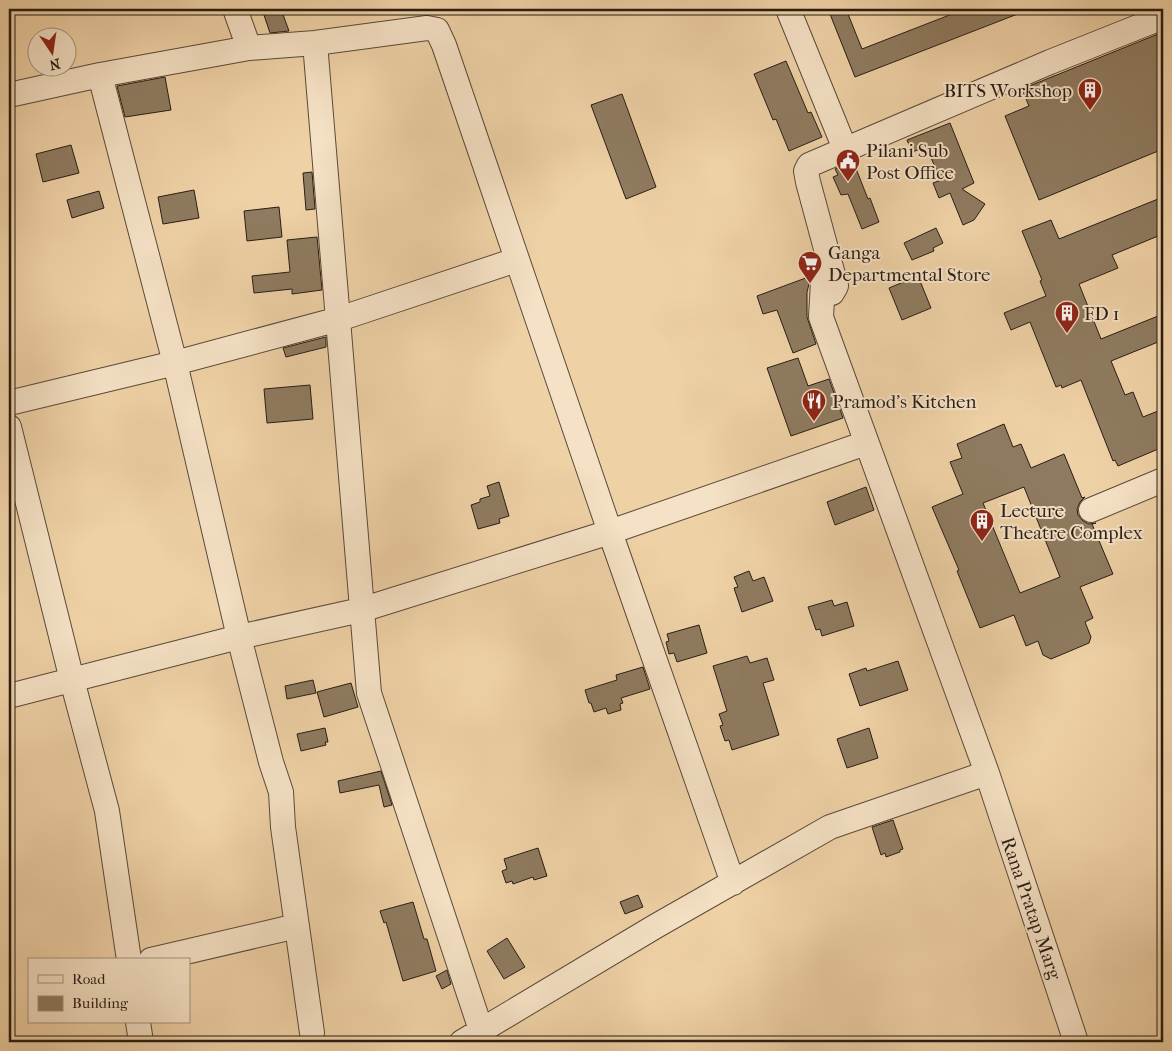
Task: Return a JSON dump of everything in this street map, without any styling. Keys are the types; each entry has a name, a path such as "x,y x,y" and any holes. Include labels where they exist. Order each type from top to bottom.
{"street":[{"path":"235,9 249,48"},
{"path":"788,9 845,149 1050,62 1163,17"},
{"path":"9,95 100,75 249,48 315,43 428,28 437,30 444,44 516,260 733,883"},
{"path":"315,43 369,693 472,1036 656,926 830,827 986,773"},
{"path":"100,75 175,363 270,762 281,792 283,827 312,1033"},
{"name":"Rana Pratap Marg","path":"845,149 809,165 806,171 836,282 835,290 832,293 823,282 821,317 986,773 1076,1042"},
{"path":"9,403 175,363 339,319 516,260"},
{"path":"9,428 106,811 129,958"},
{"path":"9,696 239,637 361,610 610,532 866,443"},
{"path":"1091,510 1163,480"},
{"path":"161,958 297,926"},
{"path":"138,1024 142,1042"}],"building":[{"path":"262,9 281,9 289,31 270,33"},
{"path":"828,9 846,9 862,49 965,9 1028,10 855,77"},
{"name":"BITS Workshop","path":"1163,32 1163,149 1039,200 1005,116 1029,106 1022,89"},
{"path":"786,61 808,113 811,112 822,137 789,151 776,119 773,120 754,74"},
{"path":"165,77 171,110 125,117 117,86"},
{"path":"622,94 656,187 626,199 591,105"},
{"path":"950,123 974,183 962,189 985,204 974,220 963,225 950,193 939,198 933,183 941,180 926,147 912,152 907,140"},
{"path":"71,145 79,173 43,182 36,154"},
{"path":"853,161 879,222 862,229 848,194 841,195 833,177 838,175 835,169"},
{"path":"312,172 315,209 306,210 303,173"},
{"path":"194,190 199,218 163,224 158,197"},
{"path":"99,191 104,208 72,218 67,200"},
{"name":"FD 1","path":"1163,197 1163,234 1112,255 1118,268 1079,284 1101,339 1163,314 1163,340 1111,361 1125,395 1133,392 1143,417 1163,409 1163,447 1118,466 1115,460 1113,461 1081,380 1062,388 1061,385 1056,387 1030,322 1011,330 1004,313 1046,296 1040,281 1042,280 1022,231 1051,220 1059,239"},
{"path":"279,207 282,237 247,241 244,211"},
{"path":"936,228 943,243 933,248 934,251 912,260 904,243"},
{"path":"317,237 322,290 292,294 292,289 254,293 252,276 290,272 287,240"},
{"path":"811,276 807,292 807,317 816,344 793,353 777,310 763,314 757,296"},
{"path":"918,276 931,308 902,320 889,288"},
{"path":"326,337 326,347 286,357 283,348"},
{"path":"798,358 808,386 829,379 843,418 791,436 767,368"},
{"path":"310,385 313,419 267,423 264,389"},
{"name":"Lecture Theatre Complex","path":"1004,424 1013,447 1021,444 1031,468 1064,454 1082,498 1085,497 1077,509 1078,515 1089,524 1096,523 1092,524 1113,574 1080,587 1093,618 1085,622 1091,637 1089,643 1051,659 1043,655 1038,641 1026,646 1014,615 980,628 957,571 959,570 932,507 963,494 950,462 962,458 957,444","holes":["1024,487 1060,577 1020,593 983,503"]},
{"path":"499,482 509,516 499,519 500,523 478,529 471,505 480,502 480,499 490,496 487,486"},
{"path":"866,487 874,510 835,525 827,502"},
{"path":"749,571 753,581 764,577 773,601 742,612 734,588 738,587 734,577"},
{"path":"832,600 834,606 847,602 854,626 822,636 820,629 816,630 808,607"},
{"path":"699,625 707,653 677,662 674,653 669,654 666,642 669,641 667,634"},
{"path":"747,656 750,663 767,658 774,680 763,683 779,735 732,750 729,740 725,741 720,726 723,725 719,714 727,711 713,666"},
{"path":"898,661 908,690 860,706 849,674 866,668 867,671"},
{"path":"643,667 650,689 621,698 623,703 620,704 621,710 608,714 606,708 594,712 585,690 617,680 616,675"},
{"path":"313,680 316,693 287,699 285,686"},
{"path":"351,683 358,707 324,717 317,692"},
{"path":"325,728 328,742 325,742 326,745 301,751 297,734"},
{"path":"869,728 878,758 847,768 837,739"},
{"path":"381,771 392,805 384,807 379,785 340,793 338,781"},
{"path":"893,820 903,849 886,857 885,853 881,855 872,827"},
{"path":"538,848 547,876 534,880 533,877 513,884 512,881 506,883 502,871 507,869 504,859"},
{"path":"638,895 643,907 625,914 620,902"},
{"path":"413,902 424,939 427,939 436,971 403,981 386,922 384,923 380,911"},
{"path":"507,938 525,967 504,979 487,951"},
{"path":"447,970 451,984 442,989 436,976"}],"place":[{"name":"BITS Workshop","path":"1090,111"},
{"name":"Pilani Sub Post Office","path":"848,182"},
{"name":"Ganga Departmental Store","path":"810,284"},
{"name":"FD 1","path":"1067,334"},
{"name":"Pramod's Kitchen","path":"814,422"},
{"name":"Lecture Theatre Complex","path":"982,542"}]}
